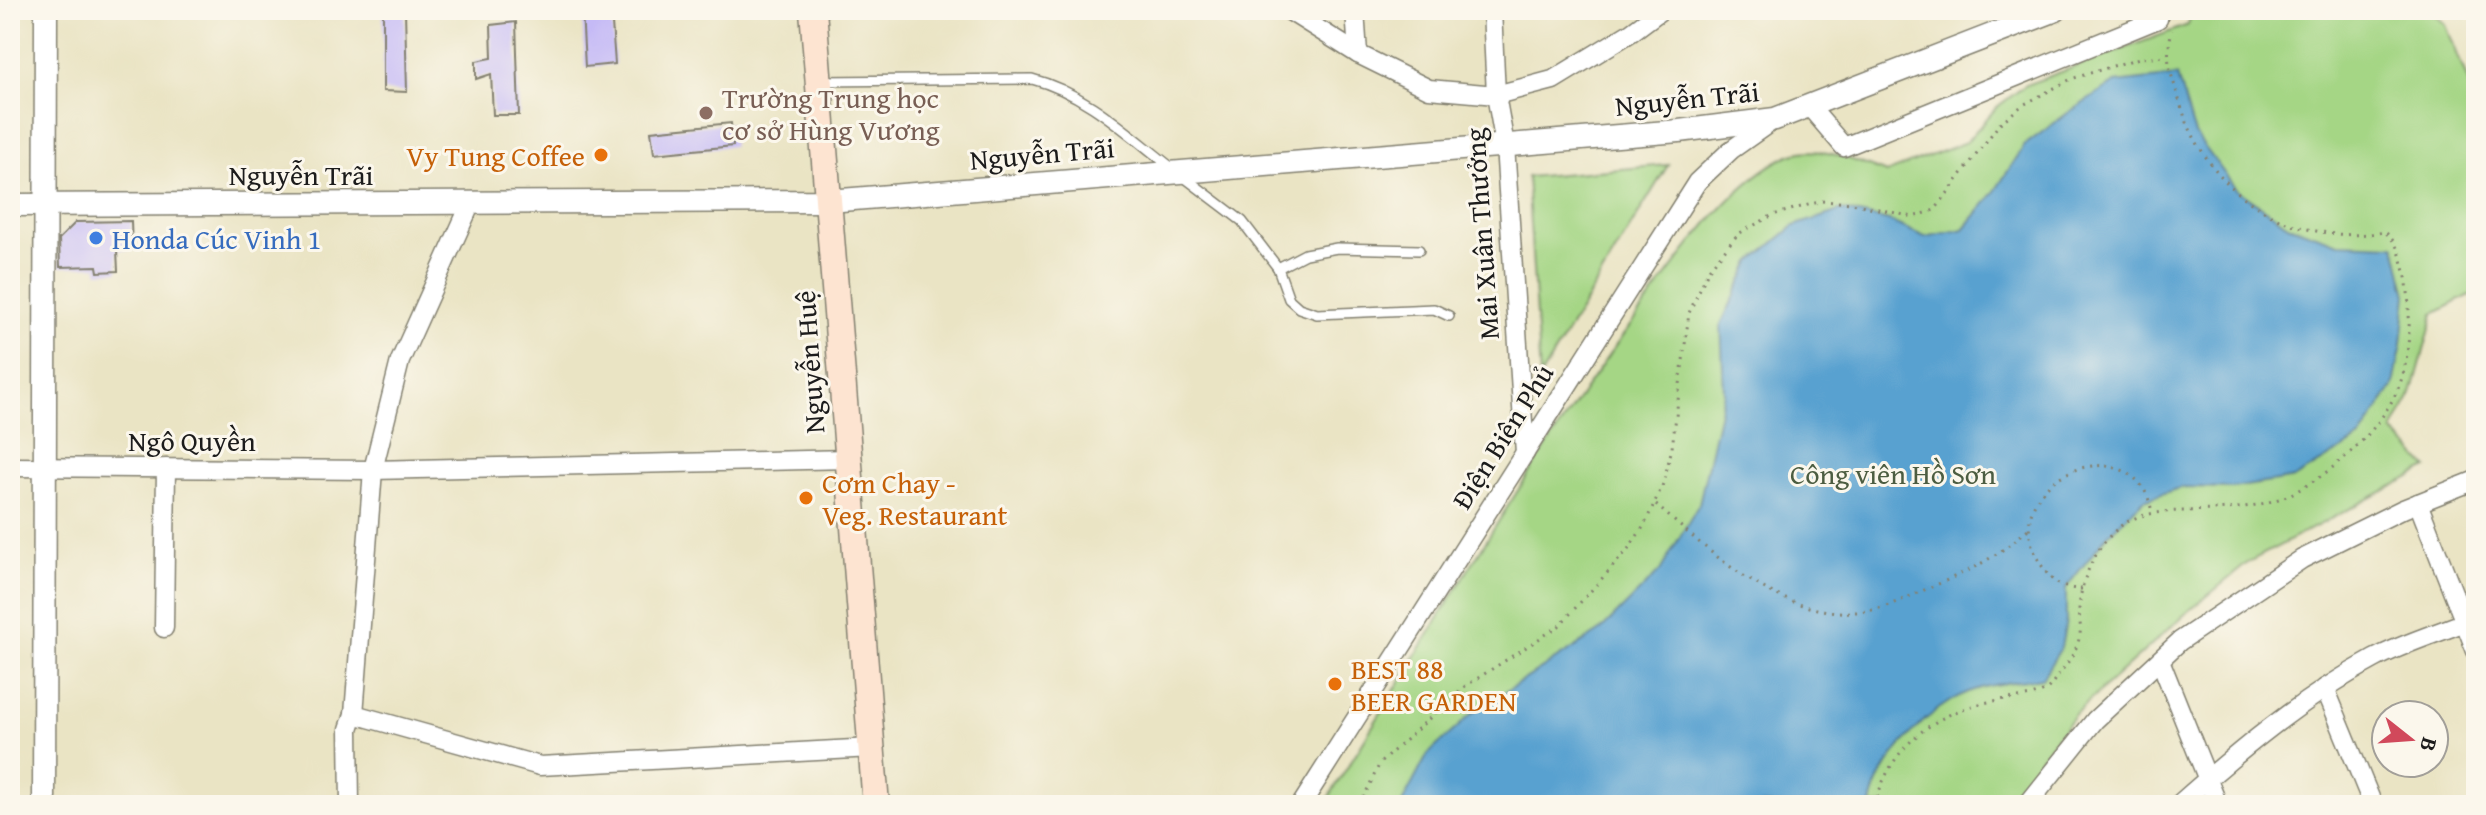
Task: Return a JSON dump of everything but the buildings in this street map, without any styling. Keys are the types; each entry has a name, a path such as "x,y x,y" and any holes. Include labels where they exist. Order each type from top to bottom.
{"main road":[{"name":"Nguyễn Huệ","path":"813,10 876,805"}],"street":[{"path":"44,805 46,10"},
{"path":"1288,10 1358,54 1429,89 1496,95 1553,80 1630,33 1661,10"},
{"path":"1355,10 1358,54"},
{"name":"Mai Xuân Thưởng","path":"1492,10 1496,95 1505,145 1525,453"},
{"name":"Nguyễn Trãi","path":"10,205 829,201 1679,131 1775,119 2056,10"},
{"path":"1809,106 1844,147 2158,19"},
{"name":"Điện Biên Phủ","path":"1301,805 1697,182 1731,150 1775,119"},
{"path":"350,805 349,729 354,714 373,470 400,361 471,203"},
{"name":"Ngô Quyền","path":"10,467 373,470 849,459"},
{"path":"164,628 166,468"},
{"path":"2027,805 2095,720 2180,641 2302,559 2418,503 2476,480"},
{"path":"2418,503 2476,651"},
{"path":"2178,805 2244,746 2325,688 2377,657 2465,622"},
{"path":"2160,660 2218,805"},
{"path":"2325,688 2373,805"},
{"path":"354,714 540,766 872,748"}],"lane":[{"path":"819,81 1032,79 1058,86 1089,104 1242,221 1278,268 1289,299 1299,308 1317,314 1434,309 1449,316"},
{"path":"1278,268 1305,254 1337,248 1419,250"}],"path":[{"path":"1360,805 1380,763 1464,687 1559,626 1626,552 1656,505 1672,448 1689,313 1709,269 1738,234 1773,215 1822,201 1852,203 1913,217 1935,210 2000,123 2023,105 2071,79 2139,58 2166,56 2183,117 2210,163 2231,190 2257,208 2305,229 2359,236 2385,232 2394,239 2407,279 2410,331 2404,374 2387,410 2363,441 2339,462 2293,493 2259,504 2152,513 2127,522 2112,533 2091,562 2082,589 2080,637 2070,660 2048,688 2026,698 1965,707 1937,720 1907,745 1881,782 1875,805"},
{"path":"2082,589 2062,588 2049,578 2032,552 2028,529 2036,502 2052,480 2070,472 2107,465 2128,473 2139,483 2150,502 2152,513"},
{"path":"1656,505 1727,564 1785,600 1844,612 1873,610 1977,567 2002,553 2028,529"}],"green space":[{"name":"Công viên Hồ Sơn","path":"2192,10 2430,10 2446,25 2476,102 2476,292 2434,314 2412,394 2393,431 2428,468 2250,561 2183,616 2076,713 2003,805 1324,805 1480,551 1602,364 1692,242 1746,184 1787,156 1799,152 1837,155 1886,173 1966,142 1997,107 2026,85 2188,25"},
{"path":"1668,165 1540,377 1527,177"}],"water":[{"name":"Công viên Hồ Sơn","path":"2177,76 2195,134 2236,189 2288,225 2339,243 2395,245 2407,295 2402,344 2394,385 2360,439 2295,478 2233,488 2182,487 2144,500 2108,534 2066,588 2066,621 2061,648 2042,678 1973,690 1939,709 1913,732 1890,760 1871,805 1401,805 1428,754 1475,711 1599,632 1660,571 1699,504 1724,393 1721,324 1751,262 1794,226 1842,210 1889,221 1925,237 1964,229 1993,194 2025,145 2069,112 2115,83"}],"place":[{"name":"Trường Trung học cơ sở Hùng Vương","path":"706,113"},
{"name":"Vy Tung Coffee","path":"601,155"},
{"name":"Honda Cúc Vinh 1","path":"96,238"},
{"name":"Cơm Chay - Veg. Restaurant","path":"806,498"},
{"name":"BEST 88 BEER GARDEN","path":"1335,684"}]}
